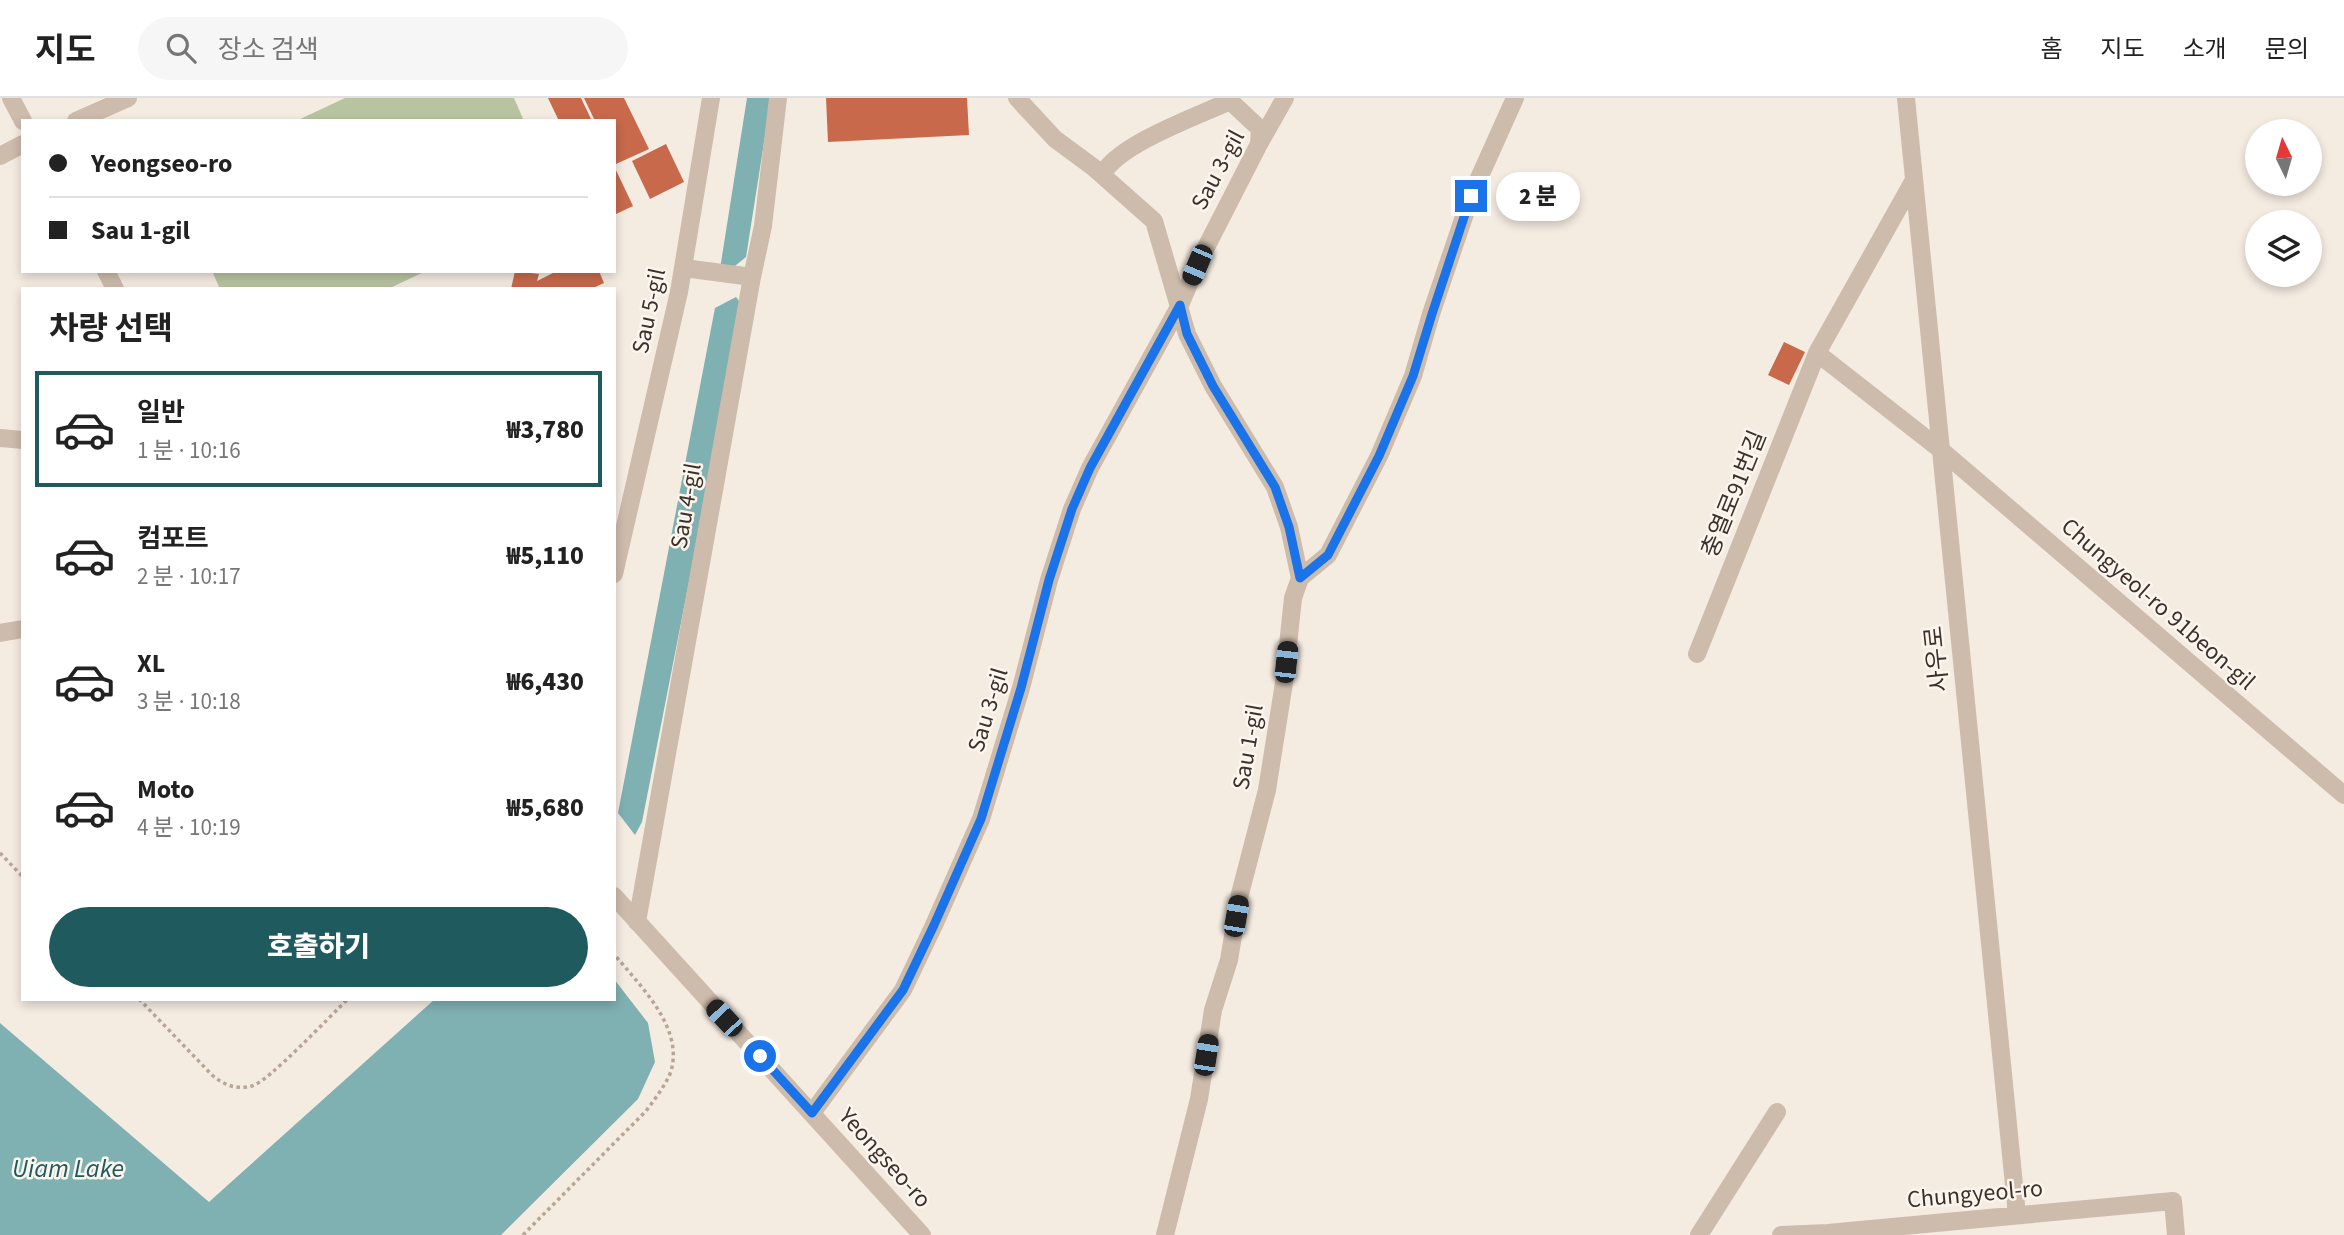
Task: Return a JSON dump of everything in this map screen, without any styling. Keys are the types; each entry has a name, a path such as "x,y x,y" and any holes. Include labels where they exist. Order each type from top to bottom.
{"street":[{"path":"10,98 22,119"},
{"path":"81,119 128,98"},
{"name":"Sau 5-gil","path":"616,565 684,268 711,98"},
{"name":"Sau 4-gil","path":"637,922 763,226 778,98"},
{"path":"1017,98 1055,139 1154,220 1187,334 1213,386 1275,487 1289,527 1300,578 1328,555 1379,456 1413,376 1471,196 1515,98"},
{"name":"Sau 3-gil","path":"812,1113 903,990 934,925 981,819 1072,509 1090,468 1180,305 1197,265 1285,98"},
{"name":"사우로","path":"1906,98 2017,1215"},
{"path":"1102,175 1106,167 1143,140 1230,101 1260,129 1259,144"},
{"path":"0,156 21,145"},
{"name":"충열로91번길","path":"1697,654 1817,353 1914,180"},
{"path":"684,268 752,277"},
{"path":"1817,353 1941,450"},
{"path":"0,439 21,440"},
{"name":"Chungyeol-ro 91beon-gil","path":"1941,450 2344,796"},
{"name":"Sau 1-gil","path":"1165,1235 1199,1099 1213,1010 1229,960 1240,894 1267,790 1284,683 1293,598 1300,578"},
{"path":"0,633 21,629"},
{"name":"Yeongseo-ro","path":"616,898 922,1235"},
{"path":"1699,1235 1777,1112"},
{"name":"Chungyeol-ro","path":"1781,1235 1828,1234 2173,1201 2176,1235"}],"path":[{"path":"0,853 21,875"},
{"path":"523,1235 646,1111 661,1091 669,1074 674,1059 667,1027 655,1004 616,956"},
{"path":"141,1001 222,1083 249,1087 259,1083 346,1001"}],"green space":[{"path":"345,98 514,98 523,119 300,119"},
{"path":"213,273 422,273 392,287 219,287"}],"water":[{"path":"747,98 771,98 746,257 730,270 720,269"},
{"path":"736,297 743,306 642,822 635,835 618,813 715,308"},
{"name":"Uiam Lake","path":"616,982 648,1023 655,1062 638,1099 501,1235 0,1235 0,1023 209,1202 433,1001 616,1001"}],"building":[{"path":"548,98 581,98 591,119 558,119"},
{"path":"584,98 624,98 649,149 616,164 616,119 594,119"},
{"path":"826,98 967,98 969,135 828,142"},
{"path":"666,144 684,182 650,199 632,161"},
{"path":"616,170 633,206 616,214"},
{"path":"515,273 539,274 537,281 553,273 600,273 604,283 595,287 511,287"},
{"path":"1784,342 1805,352 1789,385 1768,375"}],"route":[{"path":"760,1056 812,1113 903,990 981,819 1072,509 1090,468 1180,305 1187,334 1213,386 1275,487 1289,527 1300,578 1328,555 1379,456 1413,376 1471,196"}]}
